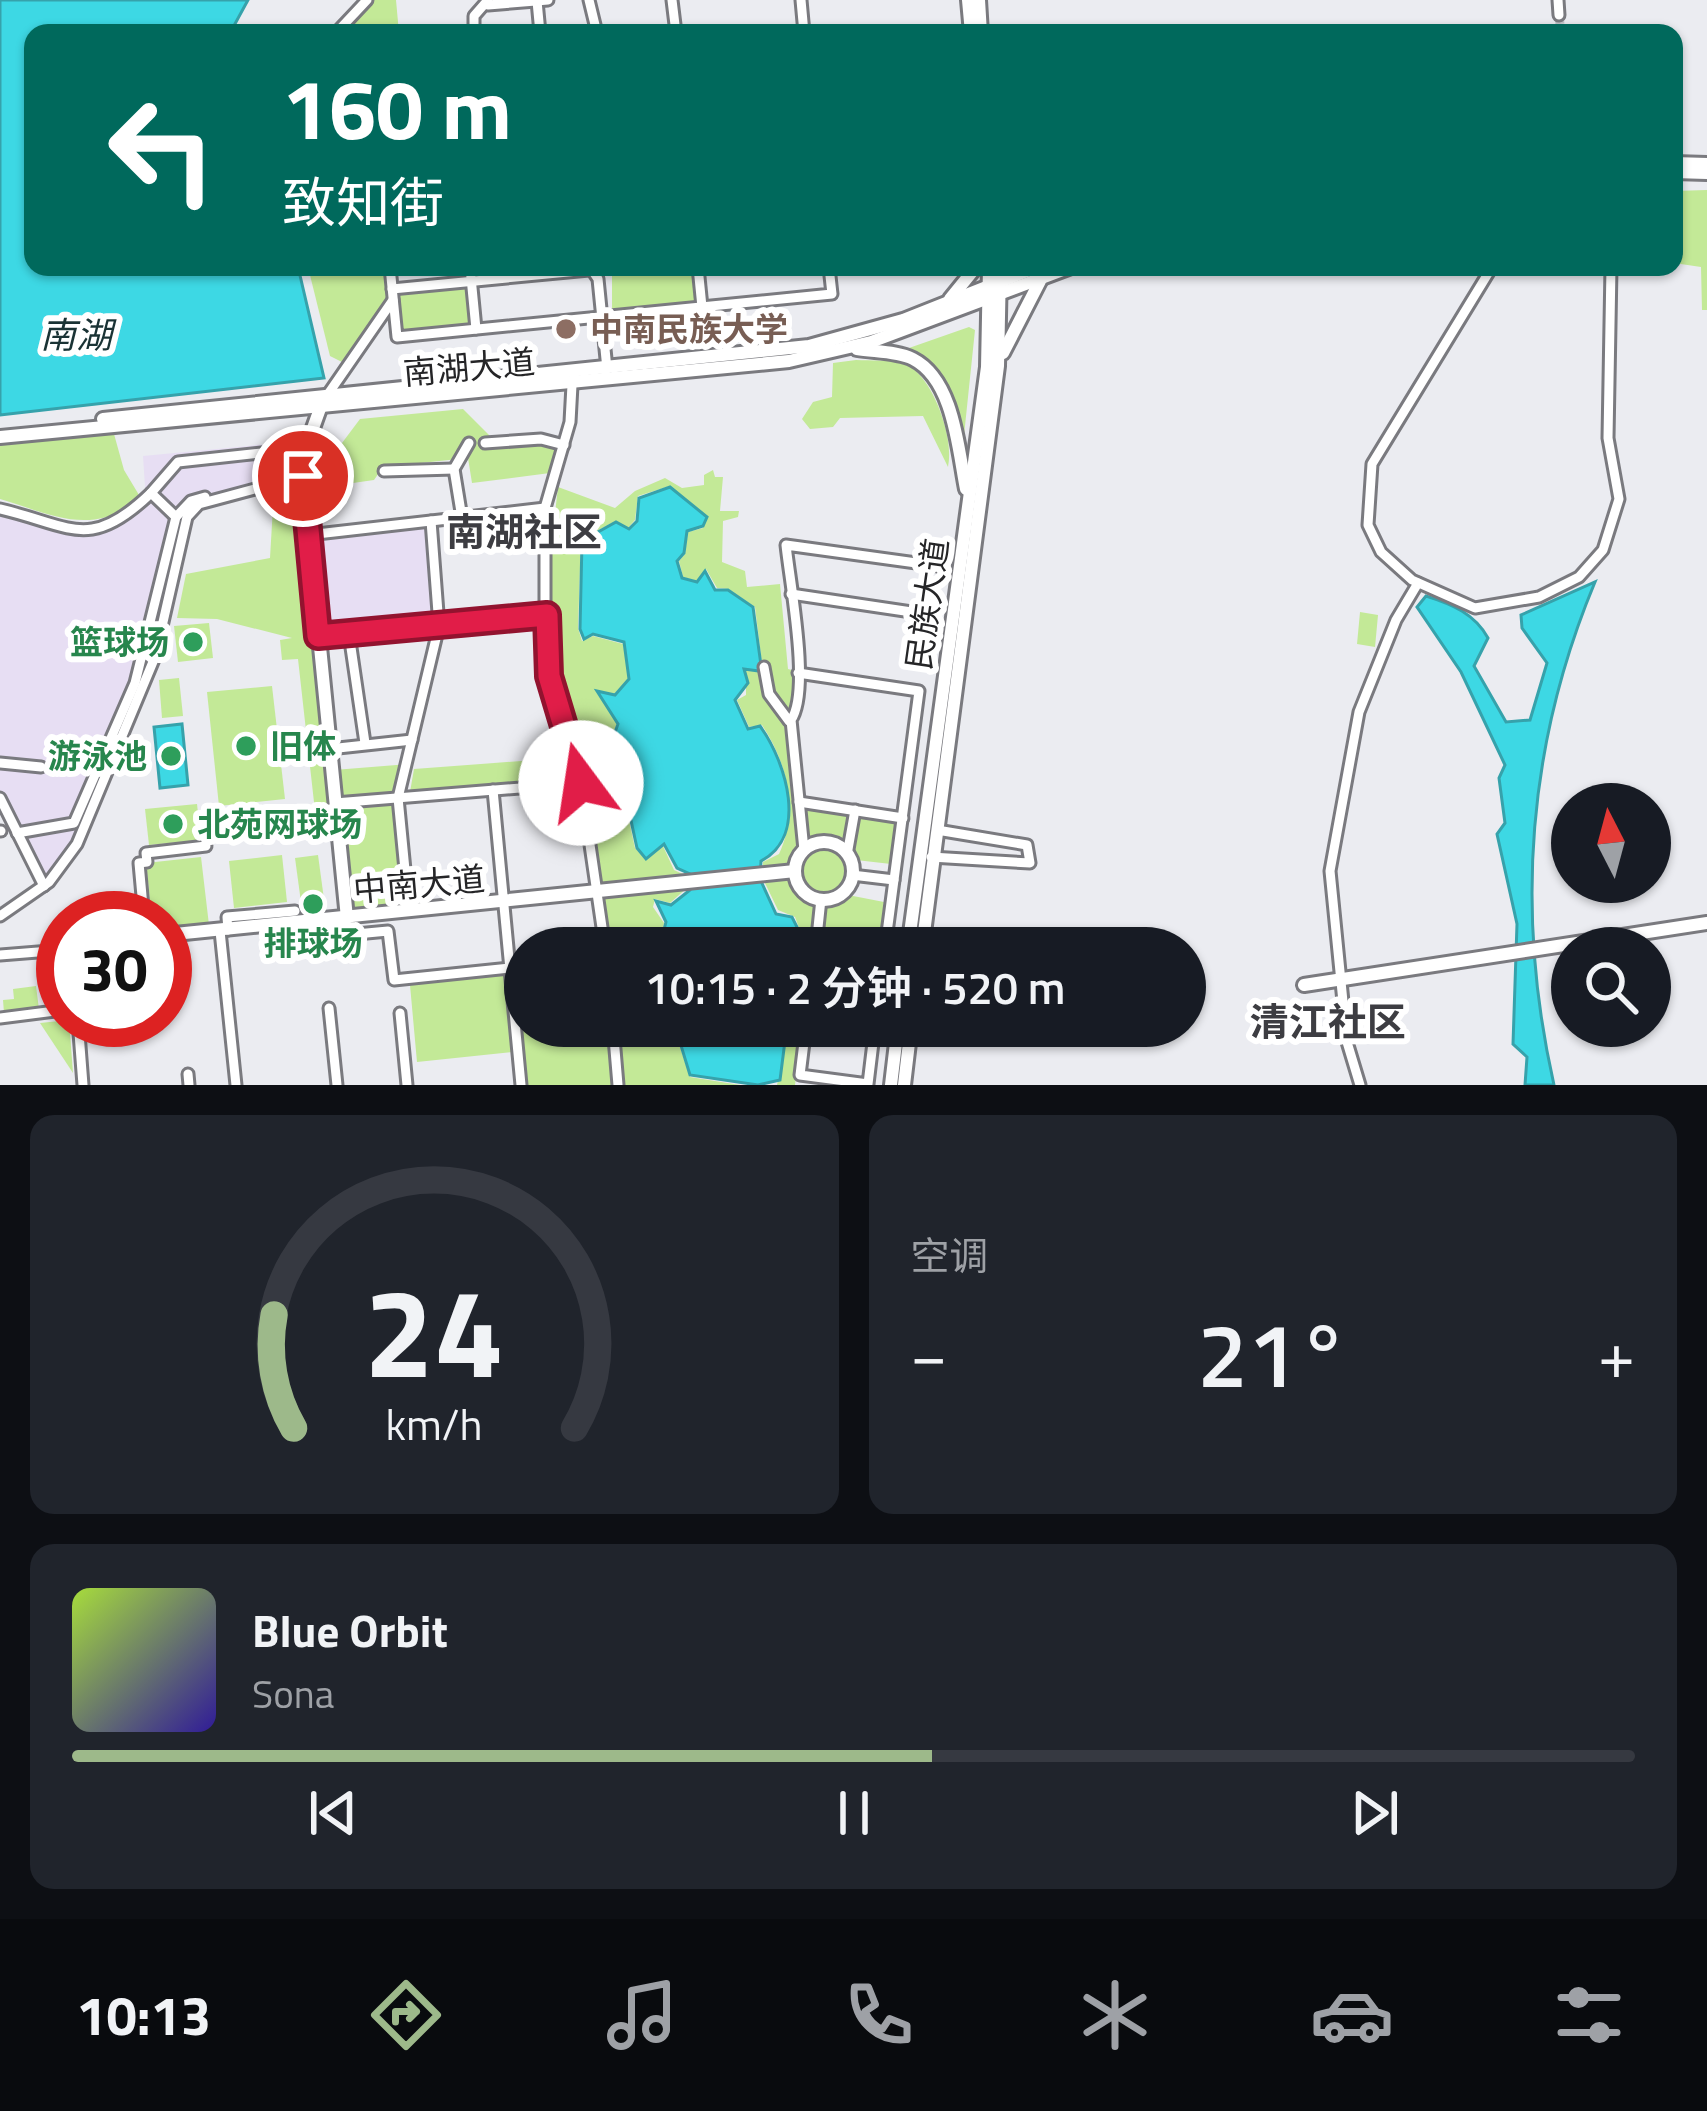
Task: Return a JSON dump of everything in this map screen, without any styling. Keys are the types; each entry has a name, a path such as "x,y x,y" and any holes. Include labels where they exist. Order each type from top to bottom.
{"main road":[{"path":"944,304 968,276"},
{"name":"民族大道","path":"912,927 926,857 937,830 998,366 991,276"},
{"name":"民族大道","path":"923,927 926,857 998,276"},
{"name":"南湖大道","path":"323,401 572,385 789,361 849,348 1031,276"},
{"path":"998,366 1039,276"},
{"name":"南湖大道","path":"0,433 825,344 995,291"},
{"path":"849,348 904,356 933,376 952,424 968,500"},
{"path":"323,401 306,448 303,473 335,803 340,919"},
{"path":"829,842 848,855 852,875 838,896 821,899 805,893 795,871 804,850 829,842"},
{"name":"中南大道","path":"192,933 795,871"},
{"path":"1304,985 1707,923"},
{"path":"891,1085 896,1047"},
{"path":"904,1085 909,1047"}],"street":[{"path":"344,24 367,0"},
{"path":"488,2 548,0"},
{"path":"1558,0 1559,15"},
{"path":"391,276 397,337 832,294 830,276"},
{"path":"471,276 476,329"},
{"path":"323,401 393,294 517,276"},
{"path":"596,276 608,369"},
{"path":"699,276 702,307"},
{"path":"1487,276 1372,464 1368,525 1381,552 1418,584 1475,608 1506,607 1579,577 1604,550 1619,499 1608,438 1610,276"},
{"path":"572,385 564,445 545,508 549,676 581,783 601,927"},
{"path":"485,443 541,439 564,445"},
{"path":"462,518 454,469 469,443"},
{"path":"0,509 33,517 50,529 105,526 121,522 178,461 306,448"},
{"path":"384,471 454,469"},
{"path":"17,833 74,823 120,723 148,645 176,517 191,501 303,473"},
{"path":"0,916 44,886 76,844 155,657 188,517 199,504 303,473"},
{"path":"151,493 176,517"},
{"path":"308,536 545,508"},
{"path":"409,911 398,798 439,626 431,521"},
{"path":"804,850 790,720 799,708 786,545 938,566"},
{"path":"1360,1085 1347,1042 1330,871 1359,712 1418,584"},
{"path":"790,594 926,614"},
{"path":"318,636 547,615"},
{"path":"349,634 365,743"},
{"path":"764,667 769,694 789,721"},
{"path":"798,673 919,692 884,927"},
{"path":"329,749 412,740"},
{"path":"0,764 41,767"},
{"path":"335,803 581,783"},
{"path":"493,790 506,927"},
{"path":"0,798 44,886"},
{"path":"800,802 903,818"},
{"path":"848,855 855,811"},
{"path":"926,857 1026,865 1031,857 1027,844 1008,838 937,830"},
{"path":"142,891 139,863 147,862 146,853 206,845"},
{"path":"852,875 894,880"},
{"path":"818,927 821,899"},
{"path":"236,1085 224,931 227,917 295,911"},
{"path":"340,919 335,937 388,931 394,980 504,969"},
{"path":"0,955 36,952"},
{"path":"329,1008 337,1085"},
{"path":"0,1018 36,1013"},
{"path":"400,1013 407,1085"},
{"path":"80,1047 83,1085"},
{"path":"517,1047 521,1085"},
{"path":"615,1047 618,1085"},
{"path":"803,1047 799,1080 868,1084 872,1047"}],"shaded area":[{"path":"299,441 292,470 198,499 183,515 150,656 72,841 47,878 39,878 39,864 0,798 0,508 74,524 112,522 146,502 143,456"},
{"path":"428,526 437,624 321,633 312,538"}],"green space":[{"path":"371,0 396,0 398,24 348,24"},
{"path":"1707,190 1707,310 1702,310 1701,267 1683,264 1683,191"},
{"path":"310,276 388,276 390,299 342,362 330,356"},
{"path":"612,276 696,276 699,304 612,312"},
{"path":"469,286 473,325 400,332 396,294"},
{"path":"969,327 975,330 963,445 952,406 909,348"},
{"path":"833,363 905,364 925,381 945,425 948,467 923,416 840,418 833,427 810,429 802,419 813,402 832,397"},
{"path":"463,409 499,445 541,439 564,444 550,473 472,483 468,458 383,467 374,480 318,488 315,479 360,419"},
{"path":"114,434 124,470 142,500 123,511 89,520 72,519 0,499 0,444"},
{"path":"713,470 715,477 723,477 720,511 739,511 738,517 723,521 722,562 745,571 747,587 780,584 788,669 795,671 797,706 789,721 801,846 791,866 763,869 763,862 779,854 789,804 784,771 771,739 762,725 749,727 737,700 746,695 746,670 759,672 762,664 755,607 728,589 717,588 706,569 697,581 683,577 679,561 685,554 688,532 703,528 708,517 670,486 638,496 635,520 628,528 616,521 581,539 578,628 582,641 593,636 623,644 629,678 614,694 596,690 617,724 611,737 635,848 646,860 663,846 674,870 685,875 600,884 582,779 552,674 548,643 549,566 558,487 615,508 635,491 665,478 682,488 704,485 704,475"},
{"path":"300,481 332,806 394,801 405,905 343,911 332,818 316,820 298,659 282,660 280,640 292,638 217,619 177,618 186,574 270,558 274,490"},
{"path":"1360,612 1378,615 1375,647 1357,644"},
{"name":"篮球场","path":"209,623 213,658 178,662 174,626"},
{"path":"179,678 183,716 162,718 159,680"},
{"name":"旧体","path":"272,686 285,799 219,806 207,692"},
{"path":"558,737 566,738 573,780 410,792 414,769 561,758"},
{"path":"409,764 402,793 337,801 334,770"},
{"name":"北苑网球场","path":"197,804 201,840 149,845 145,809"},
{"path":"802,805 852,812 845,846 824,837 806,842"},
{"path":"857,813 899,820 891,864 856,860 851,851"},
{"path":"824,849 840,855 846,871 840,887 824,893 808,887 802,871 808,855"},
{"path":"282,855 287,902 234,908 229,861"},
{"path":"318,855 326,914 303,917 295,858"},
{"path":"201,857 209,925 192,927 192,891 149,891 146,863"},
{"path":"791,877 799,894 817,904 814,927 799,927 795,917 778,910 764,881"},
{"path":"688,887 670,903 655,899 653,907 663,927 606,927 603,894"},
{"path":"848,895 884,902 881,927 824,927 827,904"},
{"path":"503,965 504,1047 511,1047 512,1052 417,1062 409,974"},
{"path":"36,986 36,1009 4,1013 3,1000 14,999 13,989"},
{"path":"56,1047 71,1047 73,1073"},
{"path":"521,1047 610,1047 614,1085 524,1085"},
{"path":"618,1047 680,1047 690,1077 740,1085 622,1085"},
{"path":"785,1047 800,1047 795,1085 777,1085"}],"water":[{"name":"南湖","path":"0,0 248,0 235,24 24,24 24,276 300,276 324,378 0,415"},
{"path":"670,487 707,517 703,526 687,531 684,553 677,561 682,578 697,582 705,571 715,590 728,590 753,607 761,665 759,671 744,669 748,683 735,700 748,729 760,726 784,778 789,817 785,834 761,861 760,879 776,914 792,917 797,927 665,927 656,901 671,905 690,890 690,874 677,868 664,844 646,859 637,848 613,738 618,724 597,691 615,695 629,679 624,642 593,634 584,639 580,629 582,541 616,522 629,529 637,521 639,498"},
{"path":"1595,582 1554,705 1534,830 1534,956 1554,1085 1525,1085 1527,1057 1513,1044 1517,924 1497,834 1505,823 1499,778 1505,765 1461,672 1417,607 1426,596 1454,606 1476,622 1488,638 1474,666 1506,722 1530,720 1547,663 1522,628 1521,615"},
{"name":"游泳池","path":"182,724 188,785 160,788 154,727"},
{"path":"681,1047 784,1047 780,1080 758,1085 690,1075"}],"tunnel":[{"path":"1559,15 1560,24"}],"place":[{"name":"中南民族大学","path":"566,329"},
{"name":"篮球场","path":"193,642"},
{"name":"旧体","path":"246,746"},
{"name":"游泳池","path":"171,756"},
{"name":"北苑网球场","path":"173,824"},
{"name":"排球场","path":"313,904"}],"district":[{"name":"南湖社区","path":"524,532"},
{"name":"清江社区","path":"1328,1022"}],"route":[{"path":"303,476 318,636 547,615 549,676 581,783"}]}
